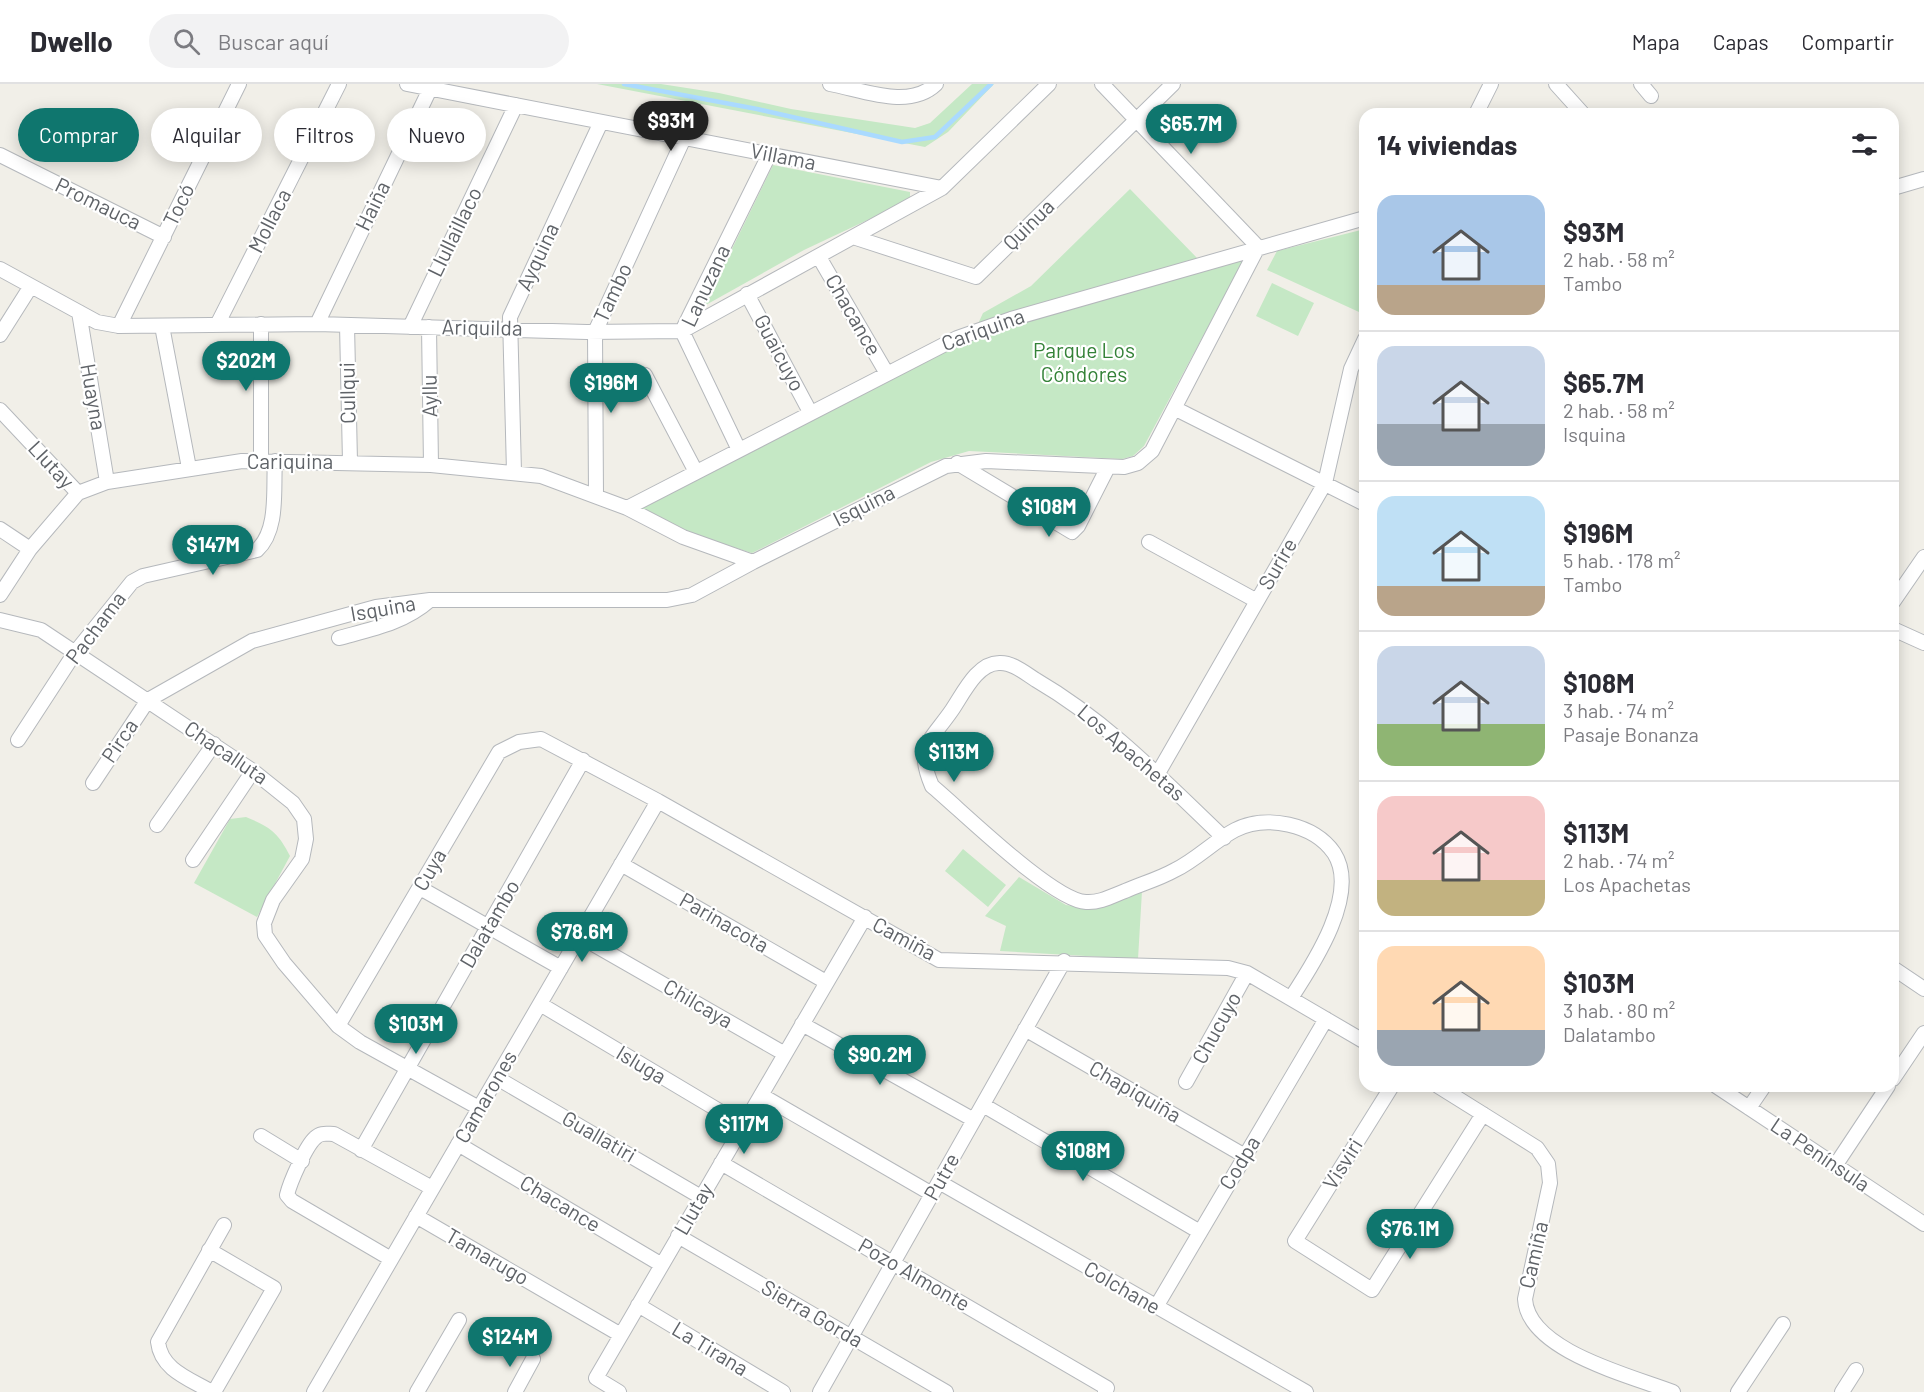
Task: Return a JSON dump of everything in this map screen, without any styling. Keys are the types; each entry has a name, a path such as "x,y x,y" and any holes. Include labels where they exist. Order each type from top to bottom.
{"street":[{"name":"Tocó","path":"119,326 239,84"},
{"name":"Mollaca","path":"217,325 339,84"},
{"name":"Villama","path":"407,84 942,188"},
{"path":"830,84 912,98 925,93 936,84"},
{"path":"942,188 1049,84"},
{"path":"1102,84 1258,247"},
{"name":"Quinua","path":"856,238 976,277 1173,84"},
{"path":"1479,108 1491,84"},
{"path":"1556,84 1577,108"},
{"path":"1641,84 1651,96"},
{"name":"Haiña","path":"317,324 430,89"},
{"name":"Llullaillaco","path":"410,327 516,105"},
{"name":"Ayquina","path":"514,472 510,317 601,122"},
{"name":"Tambo","path":"596,496 595,332 684,138"},
{"name":"Lanuzana","path":"738,450 682,331 769,154"},
{"name":"Promauca","path":"0,155 164,237"},
{"path":"1899,186 1924,178"},
{"name":"Ariquilda","path":"0,269 97,322 119,326 317,324 595,332 682,331 747,294 856,238 942,188"},
{"name":"Cariquina","path":"627,508 933,348 983,327 1359,220"},
{"name":"Isquina","path":"148,700 252,641 376,607 430,600 673,599 706,590 753,562 935,471 957,463 986,461 1131,466 1146,458 1176,409 1258,247"},
{"name":"Chacance","path":"819,256 886,372"},
{"path":"0,335 31,286"},
{"name":"Guaicuyo","path":"747,294 810,412"},
{"name":"Huayna","path":"78,312 107,482"},
{"name":"Pachama","path":"18,740 74,654 120,595 137,579 257,550 262,546 271,528 261,324"},
{"name":"Cullqui","path":"347,325 350,462"},
{"path":"162,326 189,468"},
{"name":"Ayllu","path":"429,327 431,465"},
{"name":"Surire","path":"1157,775 1325,483 1351,369 1359,352"},
{"path":"645,375 696,472"},
{"path":"1176,409 1359,501"},
{"name":"Llutay","path":"0,410 78,494"},
{"name":"Cariquina","path":"0,595 30,549 78,494 107,482 189,468 268,461 431,465 541,476 627,508 683,537 753,562"},
{"path":"957,463 1072,532 1078,526 1108,467"},
{"path":"0,529 30,549"},
{"path":"1149,542 1257,601"},
{"path":"1899,593 1924,557"},
{"path":"339,638 391,624 416,612 430,600"},
{"name":"Chacalluta","path":"0,620 41,630 74,654 214,744 293,803 304,819 306,839 302,859 273,900 264,923 265,935 284,963 338,1026"},
{"path":"1899,632 1924,643"},
{"name":"Los Apachetas","path":"1224,838 1129,746 1075,704 1009,664 998,662 975,677 923,751 925,768 932,786 1051,887 1079,901 1101,901 1176,870 1246,826 1282,824 1318,837 1337,860 1343,880 1340,903 1305,977 1291,998"},
{"name":"Pirca","path":"93,783 148,700"},
{"name":"Camiña","path":"541,739 658,801 939,960 1064,961 1228,968 1247,973 1359,1038"},
{"name":"Cuya","path":"338,1026 499,752 519,742 541,739"},
{"path":"157,825 214,744"},
{"name":"Dalatambo","path":"361,1150 583,760"},
{"path":"194,860 253,771"},
{"name":"Camarones","path":"314,1392 658,801"},
{"name":"Parinacota","path":"621,864 826,982"},
{"path":"420,888 561,968"},
{"name":"Llutay","path":"616,1391 596,1378 865,917"},
{"name":"Chilcaya","path":"579,936 785,1054"},
{"name":"Putre","path":"820,1392 1064,961"},
{"path":"1899,972 1924,989"},
{"name":"Chucuyo","path":"1186,1083 1247,973"},
{"name":"Isluga","path":"540,1004 743,1125"},
{"name":"Codpa","path":"1155,1307 1326,1019"},
{"path":"802,1024 974,1120"},
{"path":"338,1026 407,1069 479,1108"},
{"name":"Chapiquiña","path":"1025,1029 1245,1156"},
{"path":"1899,1070 1924,1032"},
{"name":"Guallatiri","path":"497,1078 701,1197"},
{"name":"Visviri","path":"1388,1092 1295,1242 1372,1290 1483,1114"},
{"name":"Camiña","path":"1448,1092 1537,1148 1550,1174 1551,1183 1525,1299 1530,1320 1552,1341 1581,1357 1673,1392"},
{"name":"La Península","path":"1725,1092 1924,1224"},
{"path":"1749,1108 1760,1092"},
{"path":"1835,1166 1884,1092"},
{"name":"Colchane","path":"761,1095 1155,1307 1306,1392"},
{"path":"982,1105 1200,1232"},
{"path":"391,1259 292,1201 287,1195 289,1185 315,1138 323,1133 334,1134 432,1188"},
{"path":"261,1136 302,1161"},
{"name":"Chacance","path":"458,1144 662,1265"},
{"name":"Pozo Almonte","path":"721,1163 1106,1390"},
{"name":"Tamarugo","path":"416,1216 621,1335"},
{"path":"209,1250 274,1288 213,1392 166,1365 159,1354 158,1342 209,1250 224,1225"},
{"name":"Sierra Gorda","path":"678,1236 946,1392"},
{"name":"La Tirana","path":"638,1305 783,1392"},
{"path":"417,1392 459,1320"},
{"path":"1738,1392 1783,1324"},
{"path":"514,1392 534,1359"},
{"path":"1842,1392 1856,1370"}],"green space":[{"path":"597,84 661,84 719,93 791,109 915,128 930,123 972,84 994,84 948,132 925,147"},
{"path":"773,165 910,192 910,200 804,250 704,306"},
{"name":"Parque Los Cóndores","path":"1130,189 1198,259 1245,258 1144,446 1133,456 1122,459 969,451 931,462 752,553 684,532 640,509 712,468 971,339 983,313 1031,286"},
{"path":"1359,230 1359,312 1267,270 1277,251"},
{"path":"1272,283 1314,303 1298,336 1256,316"},
{"path":"246,817 272,831 290,856 257,917 194,883 230,819"},
{"path":"963,849 1006,885 988,907 945,871"},
{"path":"1019,877 1066,905 1087,908 1142,891 1138,959 1000,951 1006,926 985,916"}],"waterway":[{"path":"624,84 757,109 902,142 935,137 991,84"}]}
